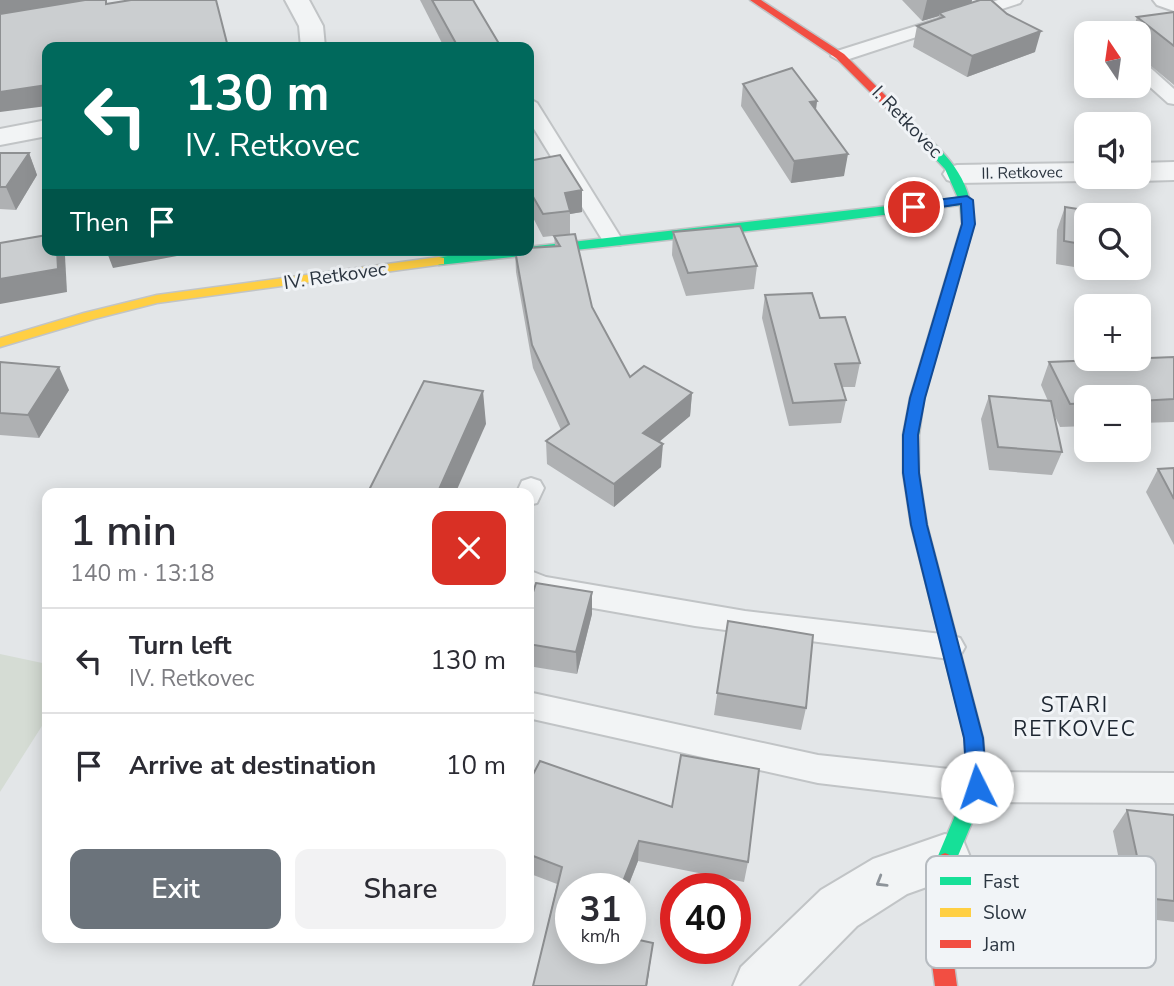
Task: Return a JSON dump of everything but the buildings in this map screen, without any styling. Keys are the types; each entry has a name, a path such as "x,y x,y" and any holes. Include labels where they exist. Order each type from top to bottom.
{"street":[{"path":"297,0 311,26 313,42"},
{"name":"I. Retkovec","path":"755,0 840,56 962,187"},
{"path":"1165,0 1174,4"},
{"path":"0,137 42,129"},
{"path":"1151,172 1174,171"},
{"name":"II. Retkovec","path":"962,187 1074,174"},
{"path":"946,856 977,787 974,738 919,525 911,473 911,435 917,398 968,224 962,187"},
{"name":"IV. Retkovec","path":"534,250 612,242 962,187"},
{"name":"IV. Retkovec","path":"0,343 109,310 179,295 340,276 474,256"},
{"path":"760,986 839,908 891,876 926,864"},
{"path":"944,968 946,986"}],"lane":[{"path":"840,56 1014,0"},
{"path":"1152,27 1156,27"},
{"path":"1152,79 1174,99"},
{"path":"534,113 612,242"},
{"path":"534,583 638,607 847,637 950,647"},
{"path":"534,706 818,769 977,787 1174,788"}],"shaded area":[{"path":"0,654 42,663 42,726 0,792"}],"traffic: fast":[{"path":"908,124 941,157 957,178 963,191 968,224 917,398 911,435 911,473 919,525 974,738 977,787 948,856"},
{"path":"534,251 967,200"},
{"path":"439,261 484,256"}],"traffic: slow":[{"path":"0,343 157,299 439,261"}],"traffic: jam":[{"path":"755,0 840,56 908,124"},
{"path":"944,968 946,986"}],"district":[{"name":"STARI RETKOVEC","path":"1075,717"}],"route":[{"path":"914,207 967,200 968,224 917,398 911,435 911,473 919,525 974,738 977,787"}]}
